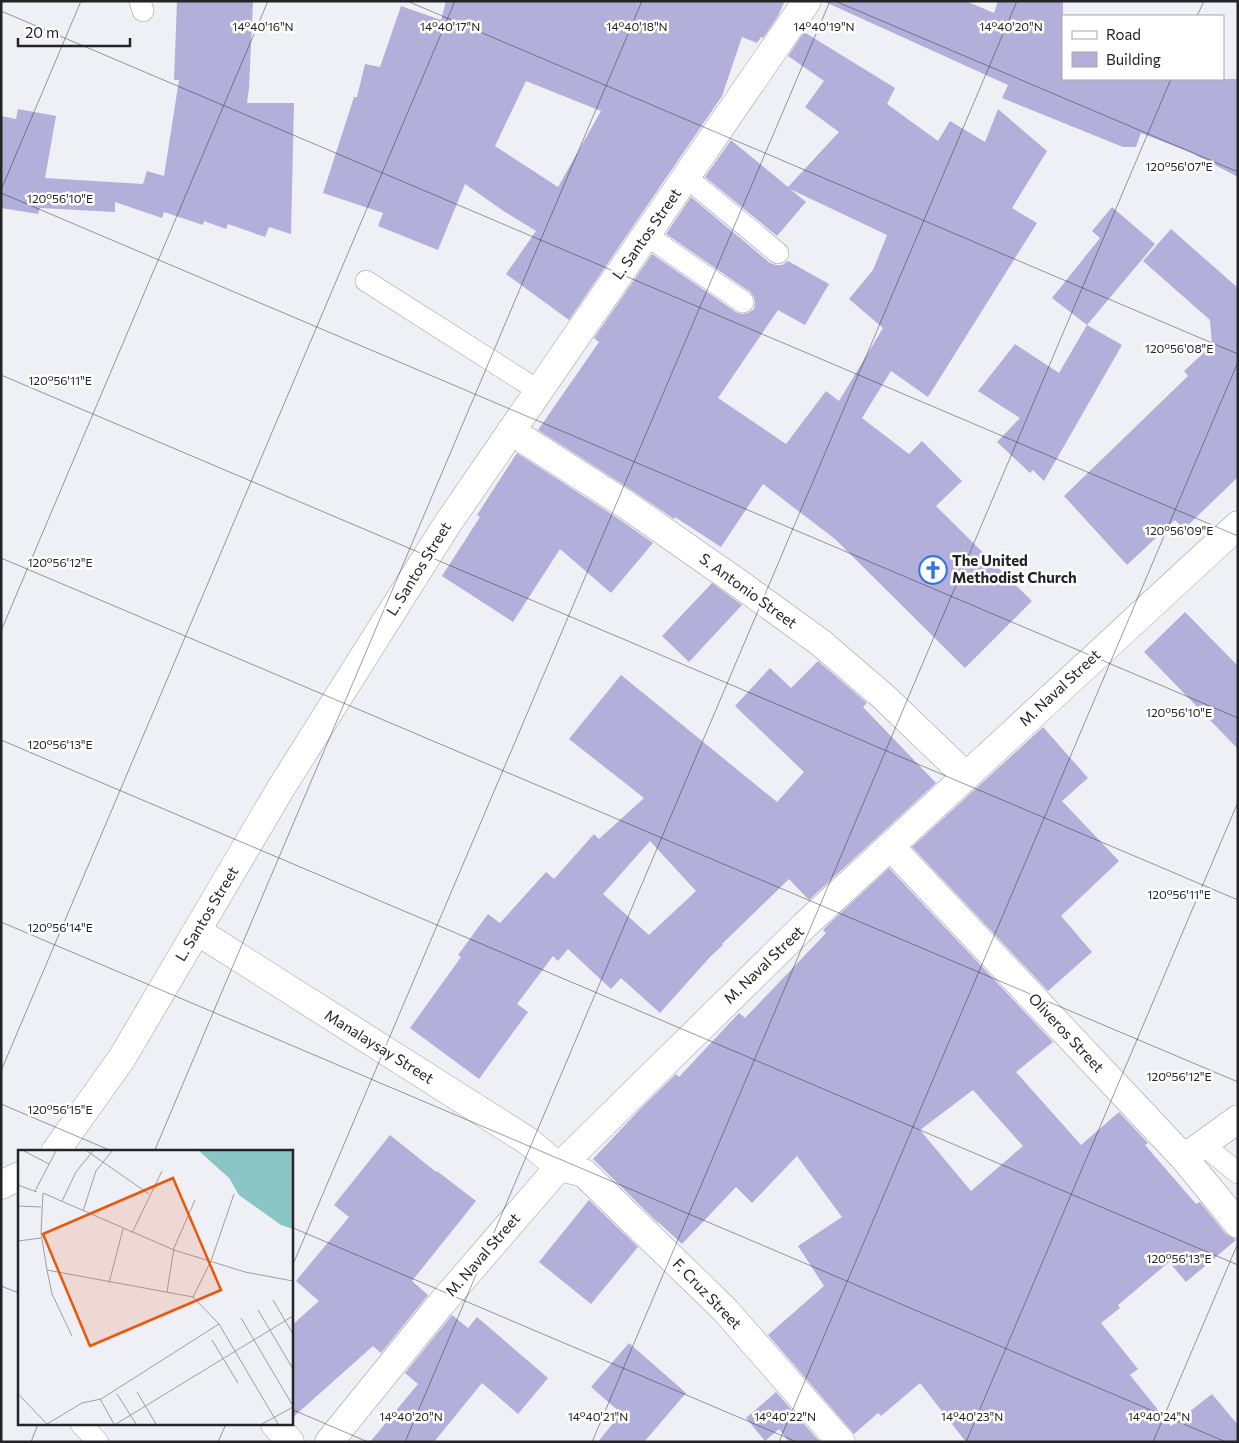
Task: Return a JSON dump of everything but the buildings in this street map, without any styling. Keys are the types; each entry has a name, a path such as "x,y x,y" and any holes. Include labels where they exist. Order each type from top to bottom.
{"main road":[{"name":"L. Santos Street","path":"56,1150 122,1058 281,788 424,559 807,1"},
{"name":"S. Antonio Street","path":"511,432 626,504 821,643 886,699 965,775"},
{"name":"M. Naval Street","path":"329,1442 440,1305 559,1167 805,924 1238,525"},
{"name":"Oliveros Street","path":"890,846 1194,1152 1238,1224"},
{"name":"Manalaysay Street","path":"197,931 528,1141 559,1167"},
{"path":"1194,1152 1238,1119"},
{"name":"F. Cruz Street","path":"559,1167 584,1173 667,1253 725,1310 841,1442"},
{"path":"1,1185 18,1176"},
{"path":"277,1426 290,1442"}],"lane":[{"path":"686,177 778,253"},
{"path":"646,236 743,302"},
{"path":"366,281 540,390"},
{"path":"1194,1152 1238,1173"},
{"path":"83,1426 98,1442"}],"place":[{"name":"The United Methodist Church","path":"933,570"}]}
